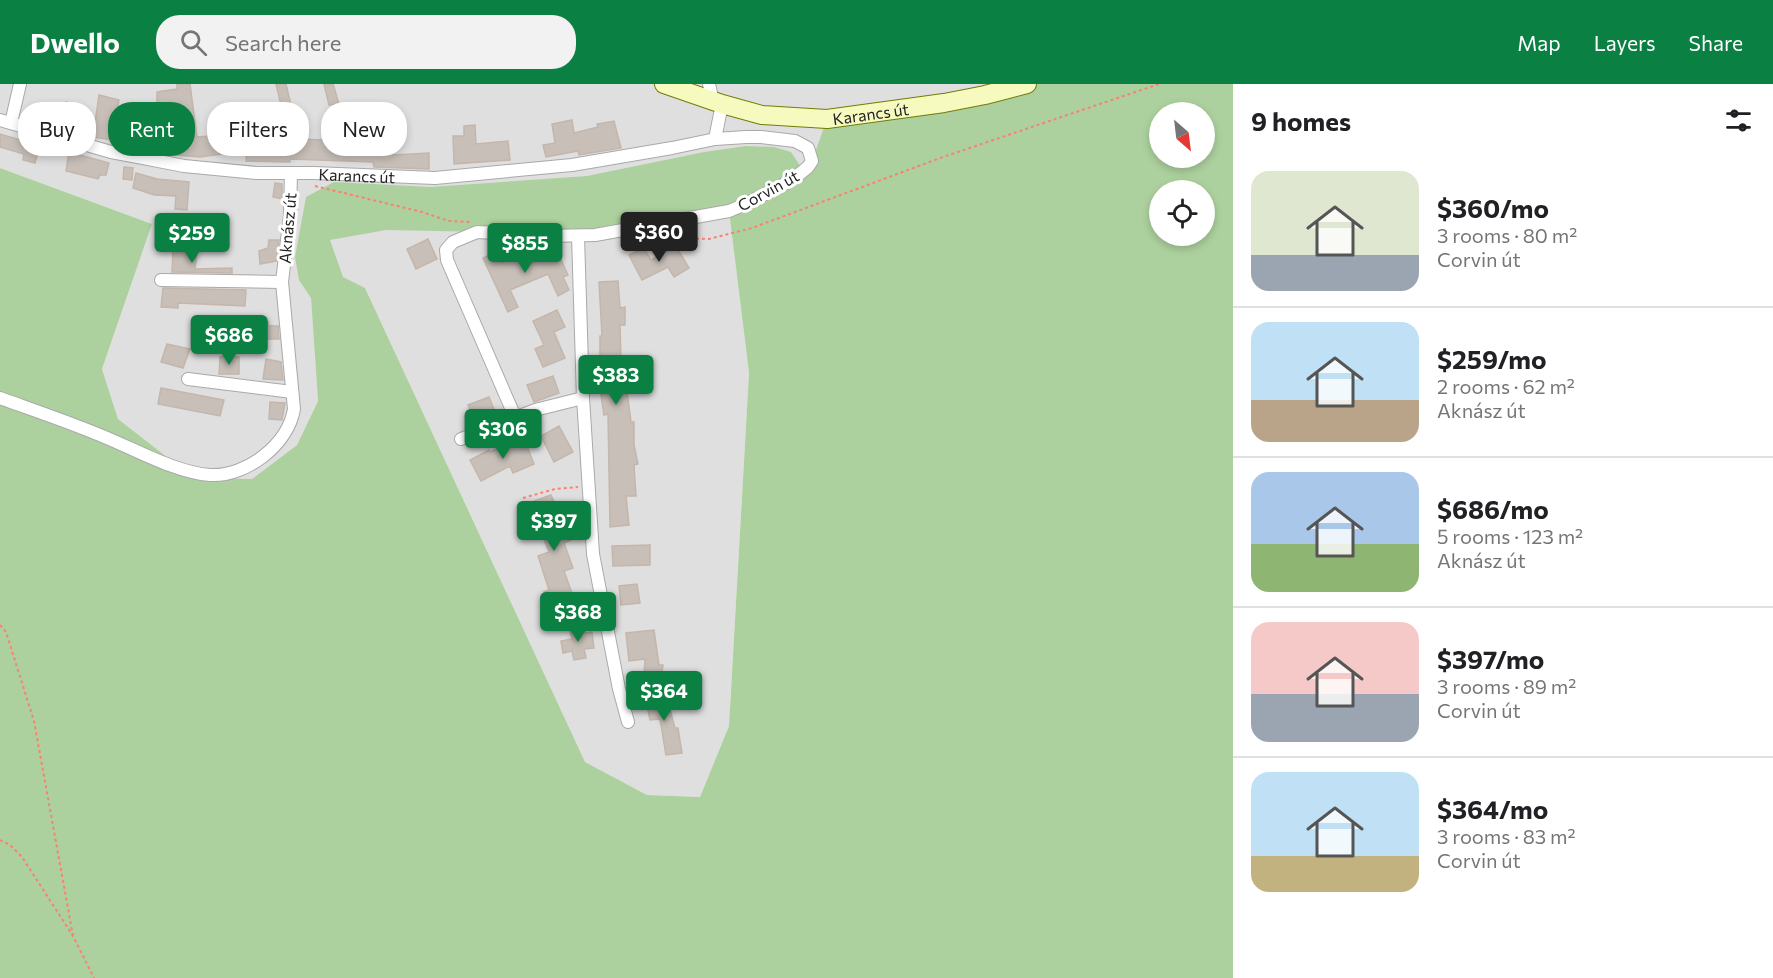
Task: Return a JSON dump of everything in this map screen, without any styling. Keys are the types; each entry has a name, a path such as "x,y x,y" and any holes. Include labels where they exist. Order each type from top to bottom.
{"main road":[{"name":"Karancs út","path":"664,84 715,97 762,115 827,119 985,96 1027,84"}],"street":[{"path":"5,122 20,84"},
{"path":"715,97 715,139"},
{"name":"Karancs út","path":"5,122 111,152 167,163 235,171 291,174 444,177 572,165 715,139"},
{"name":"Corvin út","path":"515,417 446,256 448,248 456,240 477,232 578,236 608,234 716,214 739,207 792,180 812,161 808,148 795,141 761,136 715,139"},
{"name":"Aknász út","path":"0,398 73,424 196,473 216,475 233,472 265,454 280,441 294,409 282,282 290,215 291,174"},
{"path":"578,236 583,398 593,554 619,689 628,722"},
{"name":"Aknász út","path":"162,280 282,282"},
{"path":"188,379 292,392"},
{"path":"461,439 515,417 551,405 583,398"}],"path":[{"path":"656,225 680,238 709,238 752,228 943,158 1158,84"},
{"path":"291,174 307,184 422,212 449,221 477,222 486,232"},
{"path":"523,498 555,489 579,486 589,488"},
{"path":"0,625 6,632 34,721 73,936"},
{"path":"0,840 10,845 22,856 73,936 94,978"}],"shaded area":[{"path":"0,84 1027,84 812,161 729,211 749,373 729,726 700,797 647,795 585,762 365,288 311,298 318,401 297,445 252,479 194,478 118,419 102,369 152,224 0,168"}],"green space":[{"path":"1027,84 1233,84 1233,978 0,978 0,168 152,224 102,369 118,419 194,478 252,479 297,445 318,401 311,298 299,280 295,257 306,197 334,182 430,187 587,176 704,152 746,146 774,147 791,152 799,164 801,173 812,161 827,119","holes":["729,211 749,373 729,726 700,797 647,795 585,762 365,288 343,277 330,240 386,230 623,231"]}],"building":[{"path":"177,84 190,84 192,102 157,102 157,92 177,89"},
{"path":"276,84 286,84 290,102 280,102"},
{"path":"324,84 333,84 338,102 328,102"},
{"path":"99,95 119,100 119,102 108,102 108,139 96,137"},
{"path":"572,120 574,133 598,127 597,124 614,121 621,148 579,155 578,151 546,157 543,145 555,143 552,124"},
{"path":"195,122 197,137 207,136 207,156 200,157 188,156 195,156"},
{"path":"475,125 476,144 508,141 510,160 454,164 453,136 464,136 464,126"},
{"path":"0,134 18,139 18,152 0,147"},
{"path":"309,139 321,140 321,156 407,156 429,153 429,169 374,167 373,162 290,159 290,162 246,161 246,156 309,156"},
{"path":"24,156 37,156 35,163 23,160"},
{"path":"68,156 84,156 109,163 106,175 100,175 98,179 66,171"},
{"path":"124,167 133,168 132,180 123,179"},
{"path":"136,173 157,179 189,182 187,210 175,209 176,196 154,195 133,188"},
{"path":"275,183 282,184 282,199 273,197"},
{"path":"428,239 437,259 416,269 407,249"},
{"path":"269,240 279,240 276,261 260,264 259,251 268,248"},
{"path":"676,246 689,268 674,277 668,267 642,280 629,255 644,248 651,260"},
{"path":"173,251 197,252 195,269 232,268 232,273 172,272"},
{"path":"557,251 568,275 563,277 569,290 558,296 548,274 510,290 518,307 508,312 483,258 496,252 501,263 527,252 531,263"},
{"path":"618,281 620,308 625,307 625,325 620,325 621,363 625,362 638,464 634,465 636,496 626,496 629,525 610,527 608,414 604,415 601,395 603,394 600,336 602,336 599,282"},
{"path":"163,288 246,290 245,306 178,303 178,308 161,307"},
{"path":"557,310 565,327 554,332 565,358 543,367 535,349 544,345 533,321"},
{"path":"244,322 268,322 268,326 278,326 279,339 245,339"},
{"path":"167,344 190,349 183,368 161,362"},
{"path":"220,357 239,357 239,374 219,374"},
{"path":"266,359 281,362 283,380 263,379"},
{"path":"553,376 559,393 534,402 527,385"},
{"path":"161,388 224,400 220,416 158,404"},
{"path":"489,397 496,414 476,423 468,405"},
{"path":"270,402 285,403 282,420 269,419"},
{"path":"559,426 573,452 554,462 541,436"},
{"path":"524,438 534,464 513,473 510,466 481,481 470,460 489,450 490,452"},
{"path":"551,495 571,540 564,543 573,568 564,571 574,599 550,608 544,592 549,590 538,556 549,552 541,532 544,531 532,502"},
{"path":"650,545 650,565 613,566 612,546"},
{"path":"637,584 640,603 621,605 619,586"},
{"path":"584,627 585,633 592,632 594,648 584,649 586,658 574,660 572,651 563,653 561,641 572,639 570,630"},
{"path":"654,630 659,665 663,665 661,677 644,676 645,659 629,661 626,633"},
{"path":"658,690 662,708 669,706 675,728 678,728 682,753 666,755 660,719 650,720 644,692"}]}
